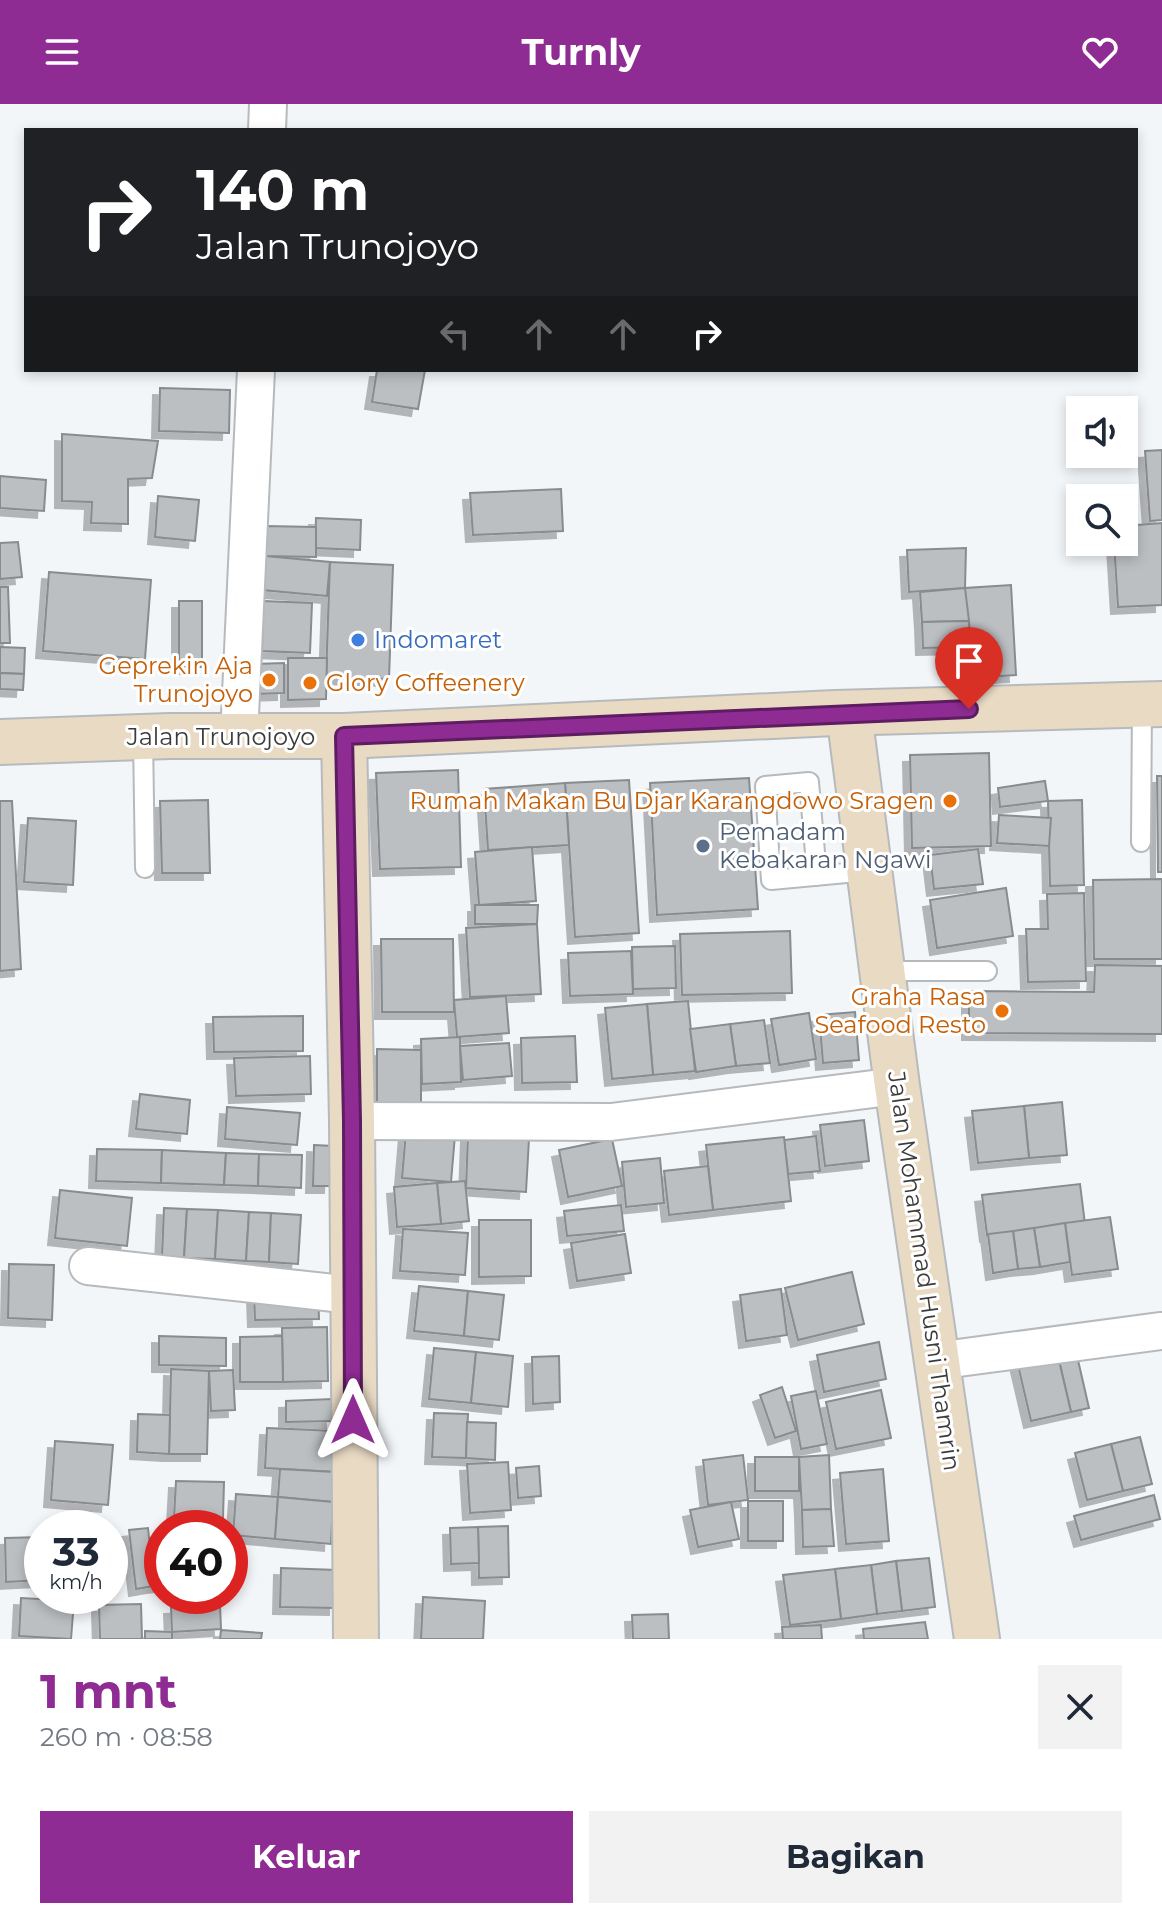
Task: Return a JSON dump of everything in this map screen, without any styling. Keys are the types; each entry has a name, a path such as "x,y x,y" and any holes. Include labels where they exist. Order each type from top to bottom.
{"main road":[{"name":"Jalan Trunojoyo","path":"0,742 143,737 344,736 849,713 1152,704"},
{"name":"Jalan Mohammad Husni Thamrin","path":"849,713 881,971 977,1639"},
{"path":"344,736 352,1121 356,1639"}],"street":[{"path":"267,128 268,104"},
{"path":"239,737 256,372"},
{"path":"352,1121 611,1122 897,1086"},
{"path":"88,1266 352,1295"},
{"path":"936,1361 1160,1331"}],"lane":[{"path":"1141,842 1152,704"},
{"path":"143,737 145,868"},
{"path":"817,876 809,782 765,786 771,880 817,876 868,871"},
{"path":"881,971 987,971"}],"building":[{"path":"377,372 425,372 418,409 372,402"},
{"path":"160,388 230,390 229,433 159,431"},
{"path":"62,434 158,441 152,478 128,479 128,524 91,523 92,502 62,501"},
{"path":"1162,450 1162,520 1150,521 1145,451"},
{"path":"0,476 46,480 44,511 0,508"},
{"path":"561,489 563,531 473,535 470,493"},
{"path":"158,496 199,500 195,541 155,537"},
{"path":"316,518 361,520 360,550 315,548"},
{"path":"1162,523 1162,605 1118,607 1115,556 1138,556 1138,525"},
{"path":"265,526 316,527 316,557 265,556"},
{"path":"18,542 22,577 0,579 0,543"},
{"path":"966,548 965,588 909,592 907,550"},
{"path":"265,556 330,562 327,596 262,590"},
{"path":"330,562 393,565 389,679 326,677"},
{"path":"49,572 151,580 145,659 43,651"},
{"path":"1011,585 1016,675 970,678 965,588"},
{"path":"0,587 8,587 10,643 0,643"},
{"path":"965,588 969,621 922,622 920,592"},
{"path":"179,601 202,601 202,667 179,667"},
{"path":"263,601 312,603 310,653 262,651"},
{"path":"969,621 970,647 923,648 922,622"},
{"path":"0,647 25,648 24,674 0,673"},
{"path":"288,658 327,658 326,699 288,700"},
{"path":"284,663 284,693 252,694 251,664"},
{"path":"0,673 24,674 23,690 0,689"},
{"name":"Rumah Makan Bu Djar Karangdowo Sragen","path":"989,753 991,846 912,848 910,755"},
{"path":"458,770 461,867 380,869 376,773"},
{"path":"1157,776 1162,776 1162,872 1158,872"},
{"name":"Pemadam Kebakaran Ngawi","path":"749,778 758,909 657,915 650,783"},
{"path":"629,780 639,933 575,937 565,783"},
{"path":"1045,781 1048,801 1000,807 998,788"},
{"path":"565,783 569,845 488,850 484,789"},
{"path":"208,800 210,873 162,873 160,801"},
{"path":"1082,800 1084,885 1050,886 1048,801"},
{"path":"0,801 12,801 21,969 0,971"},
{"path":"999,815 1051,818 1049,846 997,843"},
{"path":"28,818 76,821 73,885 24,882"},
{"path":"532,847 536,901 479,905 475,852"},
{"path":"978,849 983,884 934,889 930,855"},
{"path":"1162,879 1162,959 1094,959 1093,880"},
{"path":"1006,888 1013,936 937,948 930,900"},
{"path":"1084,893 1086,981 1028,982 1026,929 1048,929 1047,894"},
{"path":"475,905 538,905 537,924 475,924"},
{"path":"537,924 541,994 470,997 466,928"},
{"path":"790,931 792,993 682,995 680,934"},
{"path":"381,939 453,939 454,1012 382,1012"},
{"path":"675,946 676,988 633,989 632,947"},
{"path":"631,951 633,994 570,996 568,953"},
{"path":"1095,965 1162,966 1162,1034 969,1033 969,991 1094,992"},
{"path":"506,996 509,1033 457,1037 454,1000"},
{"path":"688,1001 695,1071 653,1075 647,1004"},
{"path":"647,1004 653,1075 612,1079 605,1008"},
{"path":"855,1012 859,1060 823,1063 819,1015"},
{"path":"809,1013 816,1059 779,1065 771,1019"},
{"path":"303,1016 303,1051 214,1052 213,1017"},
{"path":"764,1020 770,1063 736,1066 730,1024"},
{"path":"730,1024 736,1066 696,1072 690,1029"},
{"path":"575,1036 577,1082 522,1083 521,1038"},
{"path":"460,1037 461,1082 422,1084 421,1039"},
{"path":"509,1043 512,1076 463,1080 460,1046"},
{"path":"377,1049 421,1050 421,1108 377,1108"},
{"path":"310,1056 311,1094 236,1096 234,1058"},
{"path":"140,1094 190,1100 187,1134 136,1129"},
{"path":"1062,1102 1067,1155 1029,1158 1024,1106"},
{"path":"1024,1106 1029,1158 978,1163 972,1111"},
{"path":"227,1107 300,1113 297,1145 225,1139"},
{"path":"864,1120 869,1161 825,1166 820,1125"},
{"path":"406,1131 455,1135 451,1182 402,1178"},
{"path":"468,1134 529,1139 526,1192 466,1188"},
{"path":"816,1136 820,1171 788,1174 784,1140"},
{"path":"784,1137 791,1201 713,1210 706,1145"},
{"path":"612,1139 622,1186 568,1197 559,1150"},
{"path":"314,1145 333,1146 331,1186 313,1186"},
{"path":"97,1149 162,1150 161,1183 96,1181"},
{"path":"162,1150 226,1153 224,1185 161,1183"},
{"path":"226,1153 259,1154 258,1186 224,1185"},
{"path":"259,1154 302,1155 301,1188 258,1186"},
{"path":"660,1158 664,1203 626,1207 622,1162"},
{"path":"708,1166 713,1210 669,1215 664,1171"},
{"path":"465,1181 469,1221 441,1224 437,1183"},
{"path":"437,1183 441,1224 397,1227 394,1187"},
{"path":"1080,1184 1085,1224 987,1235 982,1195"},
{"path":"60,1190 132,1198 127,1246 55,1238"},
{"path":"621,1205 624,1231 567,1236 564,1211"},
{"path":"164,1208 187,1209 184,1258 162,1256"},
{"path":"187,1209 218,1210 215,1259 184,1258"},
{"path":"218,1210 249,1212 246,1261 215,1259"},
{"path":"249,1212 271,1213 269,1262 246,1261"},
{"path":"271,1213 301,1215 298,1264 269,1262"},
{"path":"1110,1217 1118,1269 1072,1275 1065,1223"},
{"path":"479,1220 531,1220 531,1276 479,1277"},
{"path":"1065,1223 1070,1262 1040,1267 1034,1228"},
{"path":"1034,1228 1040,1267 1018,1269 1013,1231"},
{"path":"403,1229 468,1233 465,1275 400,1271"},
{"path":"1013,1231 1018,1269 993,1273 988,1234"},
{"path":"625,1234 631,1273 577,1281 571,1243"},
{"path":"9,1264 54,1265 52,1320 8,1318"},
{"path":"852,1272 864,1324 798,1340 785,1288"},
{"path":"419,1286 468,1291 464,1336 414,1331"},
{"path":"781,1289 787,1335 746,1341 740,1295"},
{"path":"468,1291 504,1295 499,1340 464,1336"},
{"path":"318,1293 319,1319 255,1320 254,1294"},
{"path":"327,1327 328,1381 283,1382 282,1328"},
{"path":"159,1336 226,1338 226,1366 159,1365"},
{"path":"282,1336 283,1382 240,1382 240,1337"},
{"path":"879,1342 886,1379 824,1392 817,1355"},
{"path":"1075,1347 1089,1408 1071,1412 1057,1352"},
{"path":"434,1348 476,1352 471,1403 429,1399"},
{"path":"476,1352 513,1356 508,1407 471,1403"},
{"path":"1057,1352 1071,1412 1031,1421 1017,1361"},
{"path":"559,1356 560,1402 533,1404 532,1357"},
{"path":"171,1369 209,1371 207,1454 169,1454"},
{"path":"233,1370 235,1410 211,1411 209,1371"},
{"path":"782,1387 796,1431 775,1438 760,1395"},
{"path":"881,1390 891,1438 836,1449 826,1402"},
{"path":"816,1391 827,1444 801,1449 791,1396"},
{"path":"332,1399 333,1421 286,1422 286,1401"},
{"path":"434,1413 468,1414 466,1458 432,1457"},
{"path":"138,1414 170,1415 169,1454 137,1452"},
{"path":"467,1422 496,1423 495,1460 466,1458"},
{"path":"267,1428 336,1431 335,1472 265,1468"},
{"path":"1140,1437 1152,1484 1123,1491 1111,1444"},
{"path":"55,1441 113,1445 108,1505 51,1500"},
{"path":"1111,1444 1123,1491 1087,1500 1075,1453"},
{"path":"743,1455 748,1500 708,1505 703,1460"},
{"path":"829,1455 831,1509 802,1510 799,1457"},
{"path":"755,1457 799,1457 799,1491 755,1491"},
{"path":"508,1462 511,1510 470,1513 467,1464"},
{"path":"539,1466 541,1496 518,1498 516,1468"},
{"path":"280,1469 335,1472 333,1502 278,1497"},
{"path":"883,1469 889,1541 846,1544 840,1473"},
{"path":"176,1481 224,1482 223,1510 174,1510"},
{"path":"236,1494 278,1497 275,1539 248,1536 248,1510 235,1510"},
{"path":"1154,1495 1160,1519 1081,1540 1074,1516"},
{"path":"278,1497 333,1502 331,1544 275,1539"},
{"path":"748,1501 783,1501 783,1541 748,1541"},
{"path":"731,1502 739,1539 698,1547 690,1510"},
{"path":"831,1509 834,1546 803,1547 802,1510"},
{"path":"508,1526 509,1577 479,1578 478,1527"},
{"path":"478,1527 479,1563 451,1564 450,1528"},
{"path":"144,1528 144,1588 136,1589 129,1530"},
{"path":"24,1537 24,1581 6,1582 5,1538"},
{"path":"929,1558 935,1607 902,1611 896,1561"},
{"path":"896,1561 902,1611 877,1614 871,1565"},
{"path":"871,1565 877,1614 841,1619 835,1569"},
{"path":"281,1568 337,1570 336,1608 280,1607"},
{"path":"835,1569 841,1619 790,1625 783,1575"},
{"path":"423,1597 485,1601 483,1639 421,1639"},
{"path":"21,1598 24,1598 24,1614 73,1614 71,1639 19,1636"},
{"path":"128,1604 141,1604 142,1639 100,1639 99,1614 128,1614"},
{"path":"171,1614 220,1614 221,1629 172,1632"},
{"path":"668,1614 669,1639 633,1639 632,1615"},
{"path":"925,1622 928,1639 864,1639 863,1629"},
{"path":"821,1625 822,1639 783,1639 782,1627"},
{"path":"221,1630 262,1633 261,1639 220,1639"},
{"path":"145,1631 172,1632 172,1639 145,1639"}],"place":[{"name":"Indomaret","path":"358,640"},
{"name":"Geprekin Aja Trunojoyo","path":"269,680"},
{"name":"Glory Coffeenery","path":"310,683"},
{"name":"Rumah Makan Bu Djar Karangdowo Sragen","path":"950,801"},
{"name":"Pemadam Kebakaran Ngawi","path":"703,846"},
{"name":"Graha Rasa Seafood Resto","path":"1002,1011"}],"route":[{"path":"353,1420 352,1121 344,736 969,709"}]}
